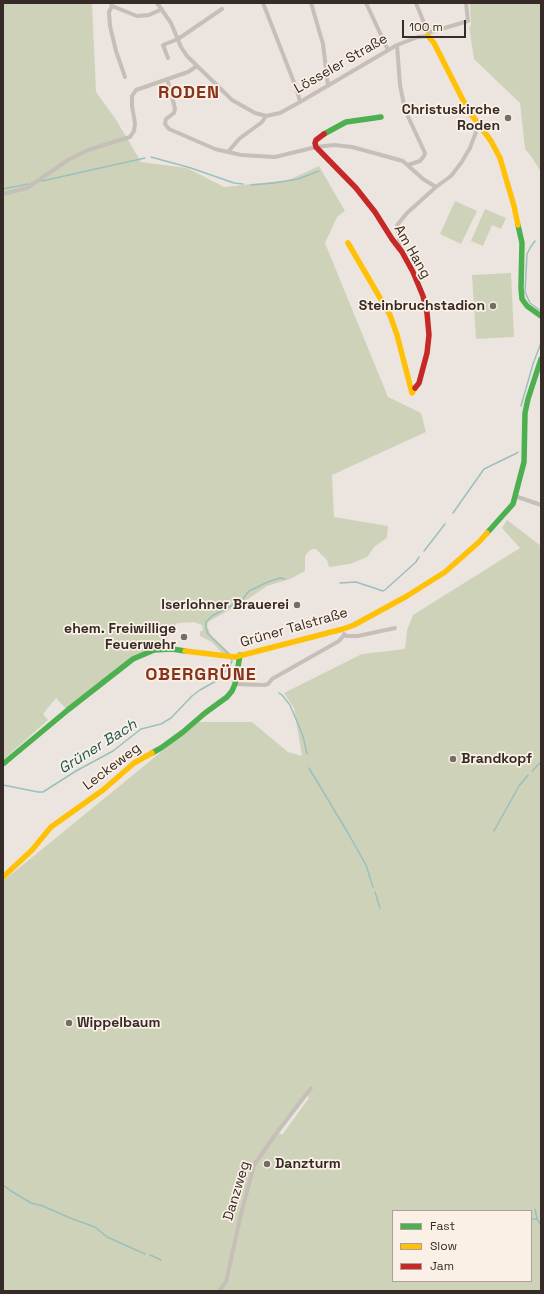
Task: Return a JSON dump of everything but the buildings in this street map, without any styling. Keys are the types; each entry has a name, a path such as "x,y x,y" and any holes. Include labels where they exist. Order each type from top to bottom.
{"street":[{"path":"157,3 171,23 183,52 232,100 255,113 266,116 262,122 238,139 228,152"},
{"path":"263,3 297,90 300,102"},
{"path":"311,3 323,44 328,86"},
{"path":"366,3 388,50"},
{"path":"416,3 428,34 468,110 495,148 514,206 522,244 522,299 527,306 541,316"},
{"name":"Lösseler Straße","path":"266,116 280,112 300,102 397,45 468,21 466,3"},
{"path":"125,76 116,51 110,26 109,12 112,5 137,16 148,15 162,9"},
{"path":"168,58 163,45 178,39 222,8"},
{"path":"397,45 400,85 405,110 425,153 420,161 408,165"},
{"path":"3,194 28,188 68,160 88,150 130,137 134,131 135,123 132,96 136,90 188,72 197,66"},
{"path":"167,79 172,92 175,109 174,113 166,119 166,124 169,129 215,149 241,155 275,157 316,147 334,145 352,147 403,161 423,179 436,187"},
{"path":"316,147 316,140 332,129 346,122 362,118 381,117"},
{"path":"402,252 397,227 398,224 407,212 451,176 470,148 478,124"},
{"name":"Am Hang","path":"316,147 356,188 375,212 402,252 413,272 423,296 429,325 427,353 419,383 412,393 397,335 390,316 348,243"},
{"name":"Grüner Talstraße","path":"3,764 69,709 133,659 143,654 154,650 172,649 235,657 344,632 407,596 445,572 488,533 512,504 524,462 525,423 528,399 541,359"},
{"path":"515,496 541,505"},
{"path":"235,684 268,684 272,679 339,641 344,632 347,636 358,636 395,628"},
{"name":"Leckeweg","path":"3,877 32,850 50,827 102,790 134,763 161,748 183,732 227,697 235,684 235,657"},
{"name":"Danzweg","path":"219,1291 226,1282 241,1214 254,1165 274,1135 312,1088"}],"green space":[{"path":"3,3 92,3 96,92 115,118 141,162 187,168 224,187 289,180 319,166 345,211 337,217 325,243 388,397 421,413 426,432 332,475 334,517 388,526 387,538 375,546 367,557 350,564 329,567 327,560 316,549 312,549 305,557 305,571 290,579 267,586 245,601 208,622 207,626 211,635 233,656 223,656 212,642 200,636 200,631 203,631 202,625 194,622 177,623 160,649 147,651 67,710 56,698 43,714 48,720 3,760"},
{"path":"470,3 541,3 541,172 525,149 520,103 474,59 469,26 471,27"},
{"path":"455,201 477,211 461,244 440,234"},
{"path":"485,209 506,218 501,229 492,225 483,246 471,241"},
{"name":"Steinbruchstadion","path":"511,273 514,337 476,339 472,275"},
{"path":"507,520 541,546 541,1291 3,1291 3,881 198,722 252,722 288,752 302,756 294,708 284,693 362,654 405,649 407,630 413,615 520,548 502,528","holes":["305,1093 309,1098 282,1135 276,1131"]}],"waterway":[{"path":"151,157 191,168 234,183 243,184"},
{"path":"42,181 145,158"},
{"path":"251,185 298,179 319,171"},
{"path":"3,189 28,184"},
{"name":"Grüner Bach","path":"535,241 527,254 525,292 530,303 541,311"},
{"name":"Grüner Bach","path":"521,406 533,364 541,343"},
{"name":"Grüner Bach","path":"453,513 484,469 518,452"},
{"name":"Grüner Bach","path":"424,551 445,524"},
{"name":"Grüner Bach","path":"340,583 356,582 383,591 416,562 419,557"},
{"name":"Grüner Bach","path":"230,655 208,634 206,622 212,616 242,600 249,591 268,582 280,578 285,579"},
{"name":"Grüner Bach","path":"3,785 43,792 76,771 113,751 141,729 161,724 171,718 192,696 218,680 230,666 232,661 231,658"},
{"path":"279,693 290,705 303,736 307,754"},
{"path":"532,771 541,762"},
{"path":"309,768 366,865 373,887"},
{"path":"494,831 519,786 528,775"},
{"path":"375,892 380,908"},
{"path":"3,1185 31,1203 43,1206 95,1227 107,1237 145,1254"},
{"path":"535,1209 537,1219 541,1225"},
{"path":"532,1219 537,1219"},
{"path":"150,1255 161,1260"}],"traffic: fast":[{"path":"324,134 346,122 381,117"},
{"path":"518,225 522,243 522,299 527,306 541,316"},
{"path":"487,533 513,504 524,462 525,413 541,359"},
{"path":"3,764 69,709 133,659 154,650 172,649 185,651"},
{"path":"152,753 183,732 227,697 235,684 240,655"}],"traffic: slow":[{"path":"428,36 434,43 468,110 491,141 500,158 518,225"},
{"path":"348,243 390,315 397,335 412,393 415,388"},
{"path":"185,651 235,657 354,625 407,596 445,572 487,533"},
{"path":"3,877 32,850 51,827 103,790 134,763 152,753"}],"traffic: jam":[{"path":"324,134 316,140 316,147 356,188 375,212 402,252 413,272 423,296 427,313 429,335 427,353 419,383 415,388"}],"place":[{"name":"Christuskirche Roden","path":"508,118"},
{"name":"Steinbruchstadion","path":"493,306"},
{"name":"Iserlohner Brauerei","path":"297,605"},
{"name":"ehem. Freiwillige Feuerwehr","path":"184,637"},
{"name":"Brandkopf","path":"453,759"},
{"name":"Wippelbaum","path":"69,1023"},
{"name":"Danzturm","path":"267,1164"}],"district":[{"name":"RODEN","path":"189,93"},
{"name":"OBERGRÜNE","path":"201,675"}]}
